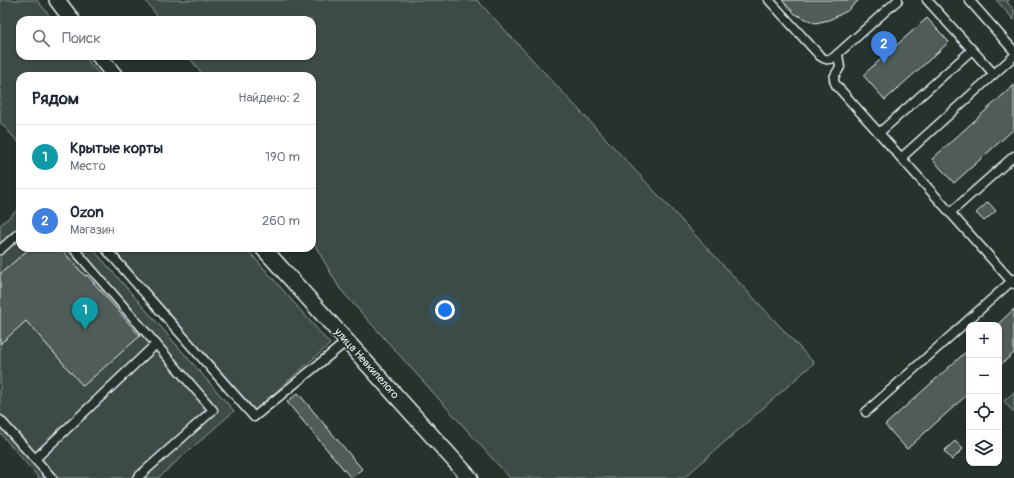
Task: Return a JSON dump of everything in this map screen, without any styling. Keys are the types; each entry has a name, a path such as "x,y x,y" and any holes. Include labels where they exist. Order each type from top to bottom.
{"street":[{"path":"57,0 69,16"},
{"path":"102,60 111,72"},
{"name":"улица Невкипелого","path":"267,252 470,478"}],"lane":[{"path":"769,0 824,59 829,60 838,54 898,0"},
{"path":"927,0 994,74"},
{"path":"969,0 1014,51"},
{"path":"879,133 972,50"},
{"path":"838,54 840,67 833,77 833,81 1013,282 866,412"},
{"path":"901,158 1014,56"},
{"path":"950,213 1014,156"},
{"path":"0,250 16,236"},
{"path":"76,252 213,410 137,478"},
{"path":"109,252 254,417 347,341"},
{"path":"34,459 156,344"},
{"path":"0,420 52,478"}],"shaded area":[{"path":"0,0 37,0 50,16 16,16 16,60 87,60 98,72 16,72 16,140 0,122"},
{"path":"145,0 477,0 814,363 684,478 510,478 340,289 316,247 316,72 201,72 191,60 316,60 316,16 157,16"},
{"path":"996,0 1009,0 1007,2 1014,10 1014,20"},
{"path":"16,211 16,252 95,252 234,411 158,478 39,478 0,433 0,225"},
{"path":"116,252 250,252 330,344 255,410"},
{"path":"1014,392 1014,413 1004,401"}],"building":[{"path":"782,0 859,0 847,11 829,20 815,23 795,14"},
{"path":"927,18 949,42 885,100 863,75"},
{"path":"1014,85 1014,129 954,183 932,159"},
{"path":"988,202 996,211 984,221 976,213"},
{"path":"25,252 64,252 85,276 87,275 140,336 83,386 26,321 0,344 0,274"},
{"path":"1014,309 1014,353 1002,363 1002,322 1000,322"},
{"path":"966,352 966,396 907,449 885,425"},
{"path":"298,393 362,469 351,478 287,402"},
{"path":"955,441 963,449 952,460 944,451"}],"place":[{"name":"Ozon","path":"884,64"},
{"name":"Крытые корты","path":"85,330"}]}
